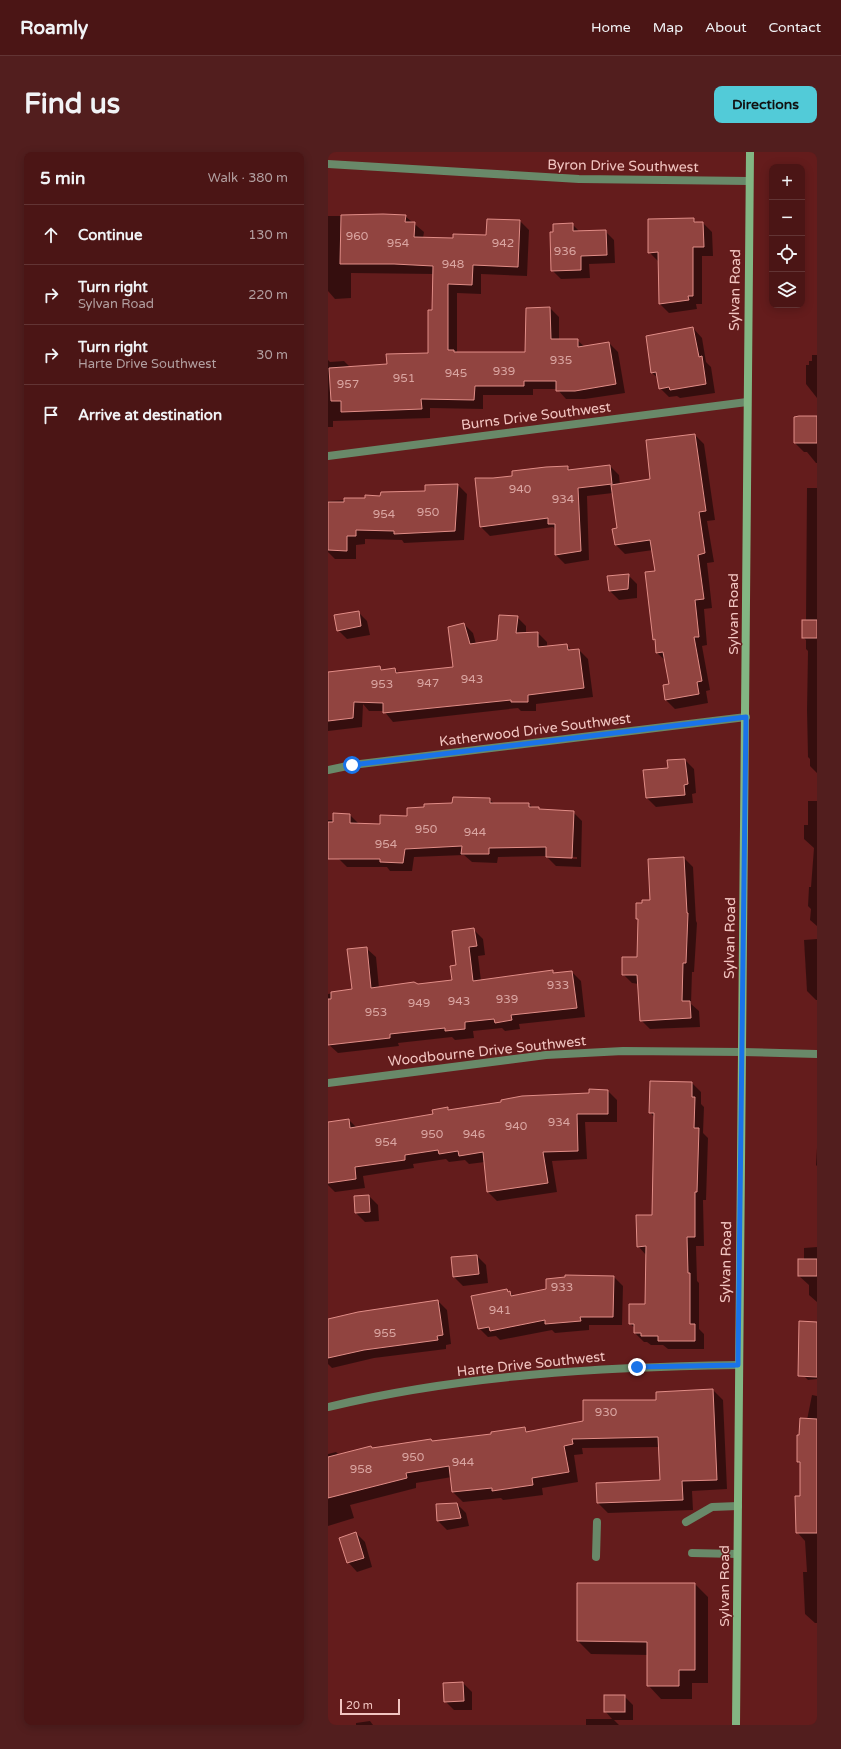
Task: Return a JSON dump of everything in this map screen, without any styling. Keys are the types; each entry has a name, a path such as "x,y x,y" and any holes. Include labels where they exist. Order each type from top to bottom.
{"main road":[{"name":"Sylvan Road","path":"736,1725 738,1365 746,717 750,152"}],"street":[{"name":"Byron Drive Southwest","path":"328,164 579,179 749,181"},
{"name":"Burns Drive Southwest","path":"328,456 748,402"},
{"name":"Katherwood Drive Southwest","path":"328,770 352,765 746,717"},
{"name":"Woodbourne Drive Southwest","path":"328,1083 546,1055 623,1051 817,1054"},
{"name":"Harte Drive Southwest","path":"328,1407 412,1390 535,1374 637,1367 738,1365"},
{"path":"686,1522 712,1507 738,1506"},
{"path":"596,1557 597,1522"},
{"path":"692,1553 737,1554"}],"building":[{"path":"341,215 406,215 405,222 415,222 414,237 453,238 453,234 486,235 487,219 520,220 518,267 473,265 472,285 448,284 448,350 454,350 454,352 525,352 526,308 550,307 551,339 578,339 578,347 609,342 616,384 575,391 556,391 556,381 524,381 524,386 475,386 474,400 421,399 422,409 341,412 341,401 331,401 329,368 387,364 386,354 428,353 428,310 432,310 433,266 340,264"},
{"path":"694,218 694,222 703,222 704,247 693,247 693,296 688,296 689,300 659,304 658,252 648,253 648,219"},
{"path":"573,223 573,231 606,230 607,255 581,256 581,270 551,271 550,232 553,232 553,224"},
{"path":"693,327 699,357 702,356 706,384 670,390 669,387 659,389 656,372 651,373 646,336"},
{"path":"817,416 817,443 794,443 794,417"},
{"path":"695,434 706,511 699,512 705,553 698,555 704,599 695,600 699,637 694,637 702,681 697,682 699,694 665,700 663,685 669,684 663,652 656,653 655,639 653,640 645,572 655,571 650,540 615,545 612,529 617,528 611,485 650,479 646,440"},
{"path":"610,465 612,484 578,488 581,551 555,555 555,524 548,524 548,518 480,527 475,478 512,476 512,471 546,467 568,466 568,470"},
{"path":"458,484 455,531 394,534 394,531 356,530 356,536 347,536 347,551 328,550 328,502 344,502 344,498 365,498 365,495 380,496 381,492 425,491 425,485"},
{"path":"629,574 628,589 609,591 607,576"},
{"path":"359,611 361,626 337,631 334,615"},
{"path":"499,615 518,616 516,633 538,632 538,647 567,644 568,650 579,649 584,688 528,695 528,702 511,702 511,700 383,713 383,703 354,702 353,718 328,721 328,672 380,666 381,670 395,668 396,673 453,667 448,627 464,623 470,644 497,640"},
{"path":"802,620 817,620 817,638 802,638"},
{"path":"685,759 688,784 684,785 685,795 646,798 643,770 668,768 667,760"},
{"path":"453,797 490,798 490,803 529,803 529,807 539,807 539,809 574,811 572,858 546,857 546,847 489,848 489,854 461,854 462,846 405,849 403,863 380,862 380,859 328,859 328,822 333,822 333,813 350,814 350,823 380,824 380,815 407,816 407,808 424,807 424,804 452,803"},
{"path":"684,857 688,913 686,963 683,963 682,1001 690,1001 691,1018 640,1021 637,975 622,975 622,957 637,957 638,919 636,919 636,903 642,903 642,900 650,900 648,859"},
{"path":"474,928 477,946 469,947 473,981 553,970 553,973 572,971 577,1008 511,1015 512,1020 495,1023 494,1019 465,1022 465,1029 445,1031 445,1028 390,1034 390,1038 328,1045 328,999 331,999 331,992 352,989 347,949 367,947 371,988 414,982 418,984 452,980 450,966 456,965 452,931"},
{"path":"650,1081 692,1082 692,1097 695,1097 694,1128 699,1128 697,1192 695,1192 695,1237 687,1237 688,1273 690,1273 690,1324 695,1324 695,1341 658,1341 658,1336 641,1336 641,1333 634,1333 634,1324 629,1324 629,1304 645,1304 646,1246 637,1247 636,1215 652,1215 654,1113 649,1113"},
{"path":"589,1089 608,1090 608,1114 577,1114 578,1151 543,1152 548,1183 487,1192 483,1152 459,1156 458,1151 439,1154 438,1150 405,1155 405,1160 355,1167 356,1179 328,1183 328,1122 349,1119 350,1128 433,1114 432,1110 448,1107 448,1110 501,1102 501,1100 522,1096 589,1093"},
{"path":"369,1195 370,1212 355,1213 354,1196"},
{"path":"477,1255 479,1274 453,1277 451,1257"},
{"path":"798,1259 817,1259 817,1276 798,1276"},
{"path":"565,1275 614,1276 613,1317 580,1317 581,1321 545,1324 545,1320 490,1331 489,1327 478,1329 471,1296 507,1289 508,1292 510,1291 511,1296 546,1289 546,1279 565,1277"},
{"path":"438,1300 443,1335 437,1336 438,1340 364,1350 328,1358 328,1319 358,1312"},
{"path":"799,1321 817,1322 817,1377 798,1376"},
{"path":"713,1389 717,1480 682,1481 683,1500 597,1503 596,1483 660,1480 658,1437 572,1439 573,1444 564,1446 569,1472 532,1478 533,1485 492,1491 492,1488 452,1492 449,1466 406,1473 407,1478 328,1498 328,1457 371,1446 372,1448 431,1439 432,1441 491,1434 491,1432 525,1427 526,1432 583,1421 583,1400 656,1400 656,1392"},
{"path":"800,1418 817,1419 817,1533 796,1533 795,1496 800,1496 800,1462 797,1462 797,1435 799,1435"},
{"path":"457,1503 461,1518 437,1521 436,1504"},
{"path":"356,1532 364,1558 347,1563 339,1538"},
{"path":"577,1583 695,1583 695,1670 679,1670 679,1686 647,1686 647,1642 577,1641"},
{"path":"463,1682 464,1701 444,1702 443,1683"},
{"path":"604,1695 625,1695 625,1712 604,1712"}],"route":[{"path":"352,765 746,717 738,1365 637,1367"}]}
